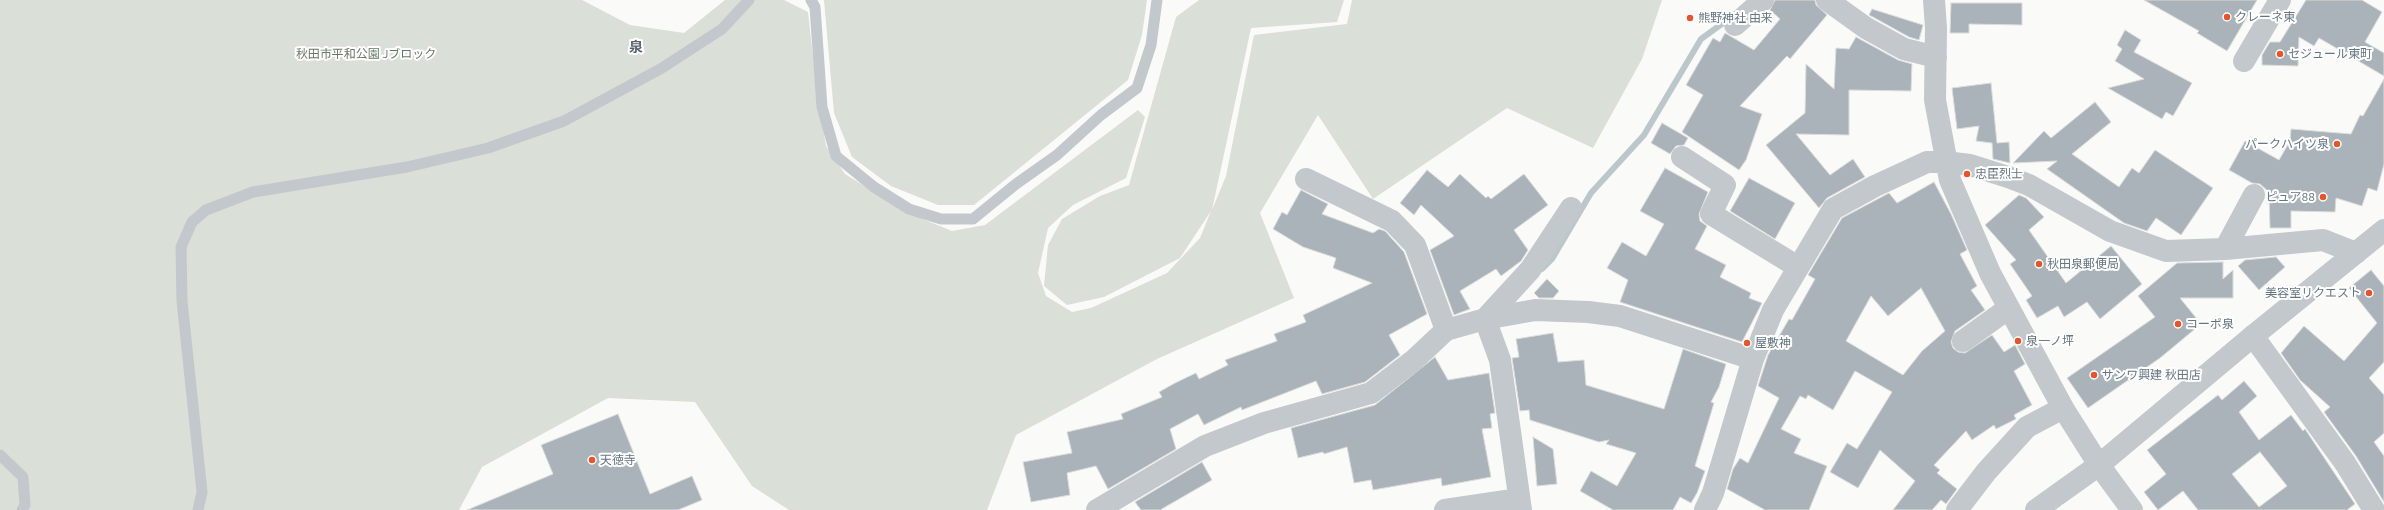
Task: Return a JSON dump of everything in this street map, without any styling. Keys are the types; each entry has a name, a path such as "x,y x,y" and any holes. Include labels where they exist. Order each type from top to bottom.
{"street":[{"path":"1735,25 1763,0"},
{"path":"1827,0 1866,28 1904,49 1936,57"},
{"path":"1934,0 1936,57 1935,100 1945,162 1970,229 2009,308 2063,408 2099,466 2132,510"},
{"path":"2244,61 2280,0"},
{"path":"1682,157 1725,185 1710,214 1798,267"},
{"path":"1706,510 1713,493 1753,359 1773,310 1832,209 1875,186 1927,162 1945,162 1970,166 2029,185 2110,231 2166,251 2225,249 2323,240 2356,253"},
{"path":"1306,179 1392,220 1397,225 1415,245 1446,330"},
{"path":"2225,249 2254,195"},
{"path":"1485,319 1530,270 1571,208"},
{"path":"2036,510 2099,466 2253,336 2384,230"},
{"path":"1963,341 2009,308"},
{"path":"1097,510 1204,446 1264,423 1371,393 1414,360 1446,330 1485,319 1535,310 1588,312 1620,316 1753,359"},
{"path":"1445,510 1520,504 1500,360 1485,319"},
{"path":"2253,336 2345,463 2374,510"},
{"path":"1957,510 1986,472 2027,427 2063,408"}],"lane":[{"path":"198,510 202,492 182,301 181,247 192,222 206,210 253,192 407,167 488,148 564,121 656,72 722,29 749,0"},
{"path":"811,0 815,7 822,107 836,156 874,187 909,209 941,219 973,219 1016,184 1057,155 1101,115 1138,88 1151,45 1157,0"},
{"path":"0,455 23,477 25,505 22,510"}],"green space":[{"name":"秋田市平和公園 Jブロック","path":"0,0 582,0 630,25 684,33 725,0 784,0 808,12 817,93 826,146 845,174 908,213 952,231 985,225 1138,110 1145,117 1126,178 1073,205 1048,228 1038,273 1046,296 1072,312 1091,308 1167,273 1200,238 1211,211 1180,258 1104,297 1067,305 1044,286 1048,245 1062,219 1100,196 1129,185 1176,17 1199,0 1344,0 1337,22 1251,28 1212,210 1226,176 1254,35 1347,24 1352,0 1662,0 1642,59 1593,148 1507,108 1373,199 1318,115 1260,213 1294,298 1157,359 1016,435 987,510 789,510 752,486 695,402 608,398 482,467 459,510 0,510"},
{"path":"824,0 1147,0 1142,35 1128,80 974,205 938,205 891,186 852,157 834,113"}],"building":[{"path":"1775,0 1815,0 1816,5 1827,15 1790,59 1787,56 1740,106 1762,114 1746,160 1739,170 1682,132 1703,95 1686,85 1713,38 1720,42 1725,33 1754,50 1780,19 1770,10"},
{"name":"クレーネ東","path":"2144,0 2257,0 2227,51 2197,33 2199,31"},
{"path":"2306,0 2362,0 2382,12 2365,42 2384,53 2384,76 2319,38 2314,46 2299,37 2298,66 2262,65 2262,55 2270,42 2280,42"},
{"path":"1951,3 2022,3 2022,25 1969,24 1969,33 1950,33"},
{"path":"1872,9 1923,25 1919,40 1909,37 1869,15"},
{"path":"2125,30 2141,40 2134,52 2192,83 2173,116 2166,112 2162,119 2108,88 2144,79 2115,61 2122,49 2117,45"},
{"path":"1856,37 1898,60 1912,64 1911,91 1849,90 1849,135 1796,134 1830,175 1853,159 1865,177 1827,198 1819,208 1766,145 1805,113 1806,64 1834,89 1836,48 1849,49"},
{"path":"2384,79 2384,164 2377,191 2368,188 2362,206 2336,198 2335,212 2291,211 2291,228 2270,228 2269,192 2260,184 2252,183 2229,170 2245,141 2279,160 2290,141 2291,129 2351,134 2360,115 2363,116"},
{"path":"1991,83 1997,143 2009,142 2010,163 1993,159 1992,143 1976,141 1979,126 1957,129 1952,88"},
{"path":"2095,102 2111,122 2072,154 2119,187 2132,168 2139,173 2155,150 2213,188 2181,235 2156,218 2147,231 2124,223 2047,169 2057,161 2013,163 2044,131 2051,138"},
{"path":"1662,123 1688,138 1684,145 1676,146 1670,154 1651,143"},
{"path":"1665,168 1708,192 1699,214 1700,221 1707,226 1695,249 1726,265 1720,277 1751,293 1749,298 1762,303 1742,342 1620,302 1628,280 1607,268 1622,242 1646,256 1664,224 1640,211"},
{"path":"1427,170 1448,187 1460,174 1486,198 1488,196 1491,199 1524,174 1548,205 1514,230 1528,250 1521,261 1501,276 1496,269 1460,291 1470,309 1454,315 1430,250 1454,236 1421,205 1414,215 1400,203"},
{"path":"1749,178 1795,203 1775,239 1730,211"},
{"path":"1934,182 1951,214 1967,250 1960,254 1977,286 1971,290 1985,310 1955,331 1951,342 1953,348 1958,352 1965,353 1992,335 2004,352 2015,345 2025,364 2014,371 2032,405 2014,415 2016,419 1996,429 1994,425 1972,440 1966,431 1934,465 1940,470 1937,473 1957,489 1946,504 1941,500 1932,510 1893,510 1915,481 1880,450 1858,488 1830,472 1847,443 1857,449 1892,392 1855,371 1833,410 1808,395 1806,399 1800,396 1781,429 1801,439 1794,453 1827,466 1809,510 1765,510 1727,489 1733,469 1740,458 1748,463 1779,398 1758,386 1768,355 1789,319 1792,320 1815,279 1808,275 1842,218 1889,193 1897,203","holes":["1921,288 1945,331 1922,351 1903,375 1846,341 1871,296 1888,316"]},
{"path":"1301,190 1328,204 1322,214 1373,233 1379,229 1385,231 1404,252 1427,314 1389,335 1400,355 1365,382 1322,394 1316,381 1242,410 1241,407 1204,425 1198,414 1170,429 1176,449 1108,489 1096,466 1067,473 1070,495 1031,502 1023,462 1072,453 1067,432 1123,419 1121,414 1162,397 1159,392 1175,383 1196,373 1199,379 1228,365 1225,360 1277,341 1274,334 1306,322 1303,315 1372,283 1333,268 1336,258 1303,247 1273,229 1282,212 1287,215"},
{"path":"2019,195 2026,198 2044,217 2029,230 2066,283 2111,246 2142,284 2100,319 2087,302 2064,317 2058,306 2037,318 2026,300 2032,296 2010,264 2016,260 1985,225"},
{"path":"2276,257 2285,267 2259,290 2238,266 2245,260"},
{"path":"2223,262 2223,279 2233,270 2233,298 2180,298 2201,324 2160,358 2088,408 2067,378 2155,317 2138,296 2177,263"},
{"path":"2371,270 2384,286 2384,362 2369,378 2384,395 2384,433 2374,442 2384,456 2384,502 2356,456 2324,412 2330,407 2300,380 2281,353 2304,326 2344,361 2377,323 2349,288"},
{"path":"1547,279 1559,291 1553,298 1539,298 1534,293"},
{"path":"1553,333 1558,362 1584,360 1586,385 1664,409 1683,349 1726,364 1719,387 1711,402 1714,403 1695,466 1705,471 1697,493 1691,503 1680,497 1673,510 1613,510 1580,491 1591,471 1617,486 1636,453 1606,444 1609,440 1599,442 1530,420 1529,410 1520,411 1512,358 1519,357 1516,339"},
{"path":"1435,357 1448,380 1489,373 1495,413 1490,414 1492,428 1482,429 1491,477 1442,486 1441,478 1373,490 1371,480 1354,483 1347,447 1324,454 1323,452 1298,458 1291,428 1375,405"},
{"path":"2244,381 2257,396 2239,412 2259,440 2291,415 2303,431 2305,429 2355,504 2347,510 2198,510 2183,491 2158,510 2144,492 2166,474 2147,450 2218,395 2222,400","holes":["2260,452 2287,486 2259,507 2232,474"]},
{"name":"天徳寺","path":"618,414 650,494 692,476 702,500 678,510 467,510 553,474 541,445"},
{"path":"1533,437 1553,449 1557,484 1537,486"},
{"path":"1202,462 1212,480 1160,510 1141,510 1135,502"}],"waterway":[{"path":"1542,269 1552,259 1591,193 1644,135 1701,39 1730,18"}],"place":[{"name":"クレーネ東","path":"2227,17"},
{"name":"熊野神社 由来","path":"1690,18"},
{"name":"セジュール東町","path":"2280,54"},
{"name":"パークハイツ泉","path":"2337,144"},
{"name":"忠臣烈士","path":"1967,174"},
{"name":"ピュア88","path":"2323,197"},
{"name":"秋田泉郵便局","path":"2039,264"},
{"name":"美容室リクエスト","path":"2369,293"},
{"name":"コーポ泉","path":"2178,324"},
{"name":"泉一ノ坪","path":"2018,341"},
{"name":"屋敷神","path":"1747,343"},
{"name":"サンワ興建 秋田店","path":"2094,375"},
{"name":"天徳寺","path":"592,460"}],"district":[{"name":"泉","path":"636,47"}]}
